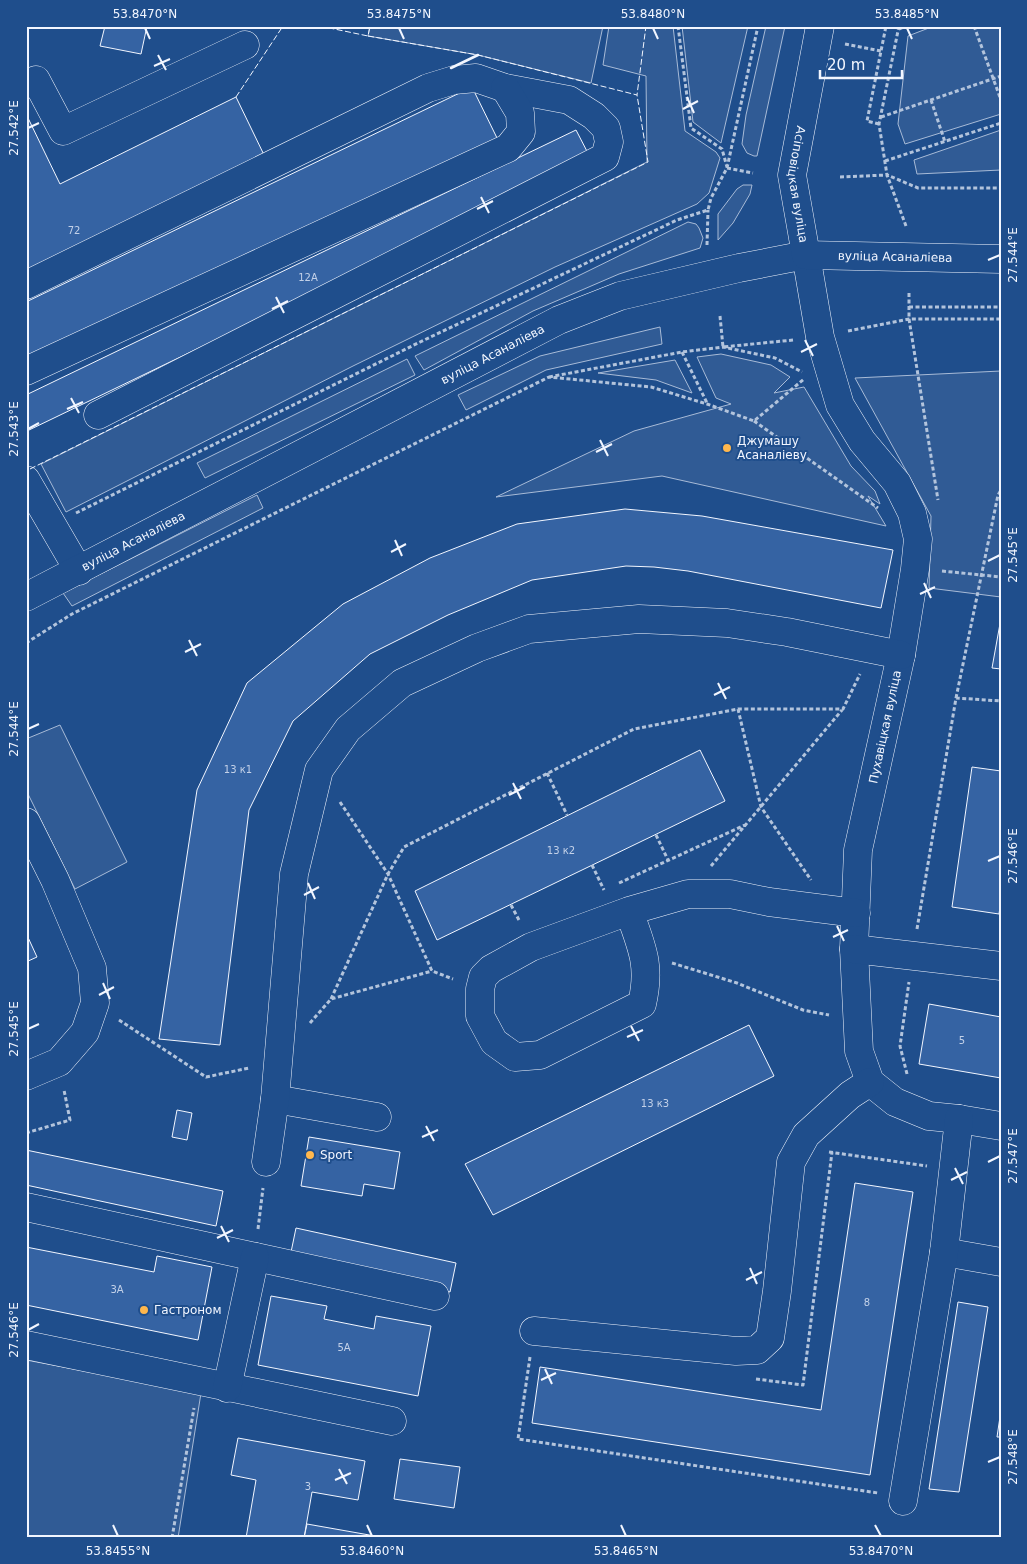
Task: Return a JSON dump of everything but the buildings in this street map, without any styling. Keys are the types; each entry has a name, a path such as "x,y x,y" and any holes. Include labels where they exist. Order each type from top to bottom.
{"street":[{"name":"Асіповіцкая вуліца","path":"806,255 792,175 819,32"},
{"path":"26,84 36,80 63,131 245,46"},
{"path":"26,285 428,88 454,80 476,78 504,88 569,100 594,116 606,128 609,142 605,157 98,415"},
{"path":"26,371 508,148 521,132 520,113 504,88"},
{"name":"вуліца Асаналіева","path":"26,597 559,320 620,296 739,268 806,255 1001,259"},
{"name":"Пухавіцкая вуліца","path":"806,255 820,337 840,405 862,441 897,483 912,513 918,539 915,569 900,655 843,911 854,949 859,1051 870,1082"},
{"path":"26,480 79,571"},
{"path":"266,1162 275,1099 294,874 319,770 348,729 402,683 477,648 529,630 639,619 727,623 787,632 900,655"},
{"path":"26,822 55,880 92,968 95,1003 86,1032 59,1062 26,1076"},
{"path":"629,912 644,954 646,984 642,1004 540,1055 514,1057 494,1042 480,1016 480,989 483,977 491,969 531,947 629,912 688,894 730,894 768,902 843,911"},
{"path":"854,949 1001,966"},
{"path":"534,1331 736,1351 757,1350 770,1338 791,1162 806,1135 850,1095 870,1082 895,1102 929,1116 959,1118 1001,1126"},
{"path":"275,1099 377,1118"},
{"path":"903,1501 944,1252 959,1118"},
{"path":"26,1207 435,1296"},
{"path":"944,1252 1001,1262"},
{"path":"227,1388 255,1257"},
{"path":"26,1345 392,1421"}],"path":[{"path":"678,26 691,128 722,149 727,168"},
{"path":"707,245 708,210 711,198 727,168 758,26"},
{"path":"880,124 867,121 886,26"},
{"path":"906,26 899,28 880,124 887,176 906,226"},
{"path":"974,26 1001,100"},
{"path":"819,32 881,51"},
{"path":"881,117 1001,76"},
{"path":"931,100 945,142"},
{"path":"885,161 1001,123"},
{"path":"727,168 753,173"},
{"path":"840,178 887,176 918,188 1001,188"},
{"path":"52,525 420,342 677,220 708,210"},
{"path":"909,293 909,319 939,505"},
{"path":"909,307 1001,307"},
{"path":"720,316 723,348"},
{"path":"846,332 909,319 1001,319"},
{"path":"26,643 72,614 549,377 682,352 799,339"},
{"path":"723,348 775,358 808,376 754,421"},
{"path":"682,352 707,404"},
{"path":"549,377 651,387 754,421 879,509"},
{"path":"912,1078 906,1073 900,1046 913,956 956,698 998,495 1001,490"},
{"path":"937,571 1001,577"},
{"path":"688,894 842,710 872,649"},
{"path":"956,698 1001,700"},
{"path":"331,999 388,874 404,847 634,729 738,710 842,710"},
{"path":"738,710 761,807 843,911"},
{"path":"319,770 388,874 432,971 480,989"},
{"path":"546,773 568,815"},
{"path":"596,894 745,825"},
{"path":"656,835 668,860"},
{"path":"592,865 604,890"},
{"path":"511,905 522,927"},
{"path":"644,954 737,983 803,1010 857,1020"},
{"path":"26,1133 70,1120 59,1062"},
{"path":"255,1257 266,1162"},
{"path":"172,1538 198,1381"}],"shaded area":[{"path":"370,26 603,26 591,83 478,55 368,36"},
{"path":"609,26 673,26 685,131 716,152 720,158 709,193 697,204 555,267 353,366 66,512 41,464 647,162 646,76 603,65"},
{"path":"682,26 748,26 721,143 693,122"},
{"path":"766,26 785,26 757,156 754,156 747,153 742,144 746,115"},
{"path":"934,26 1001,26 1001,114 905,144 898,124 908,36"},
{"path":"1001,130 1001,170 917,174 914,160"},
{"path":"743,185 752,185 750,194 733,223 718,240 718,214 737,189"},
{"path":"688,222 696,224 699,228 703,238 700,248 619,274 533,311 424,370 415,356"},
{"path":"660,327 662,344 546,370 466,410 458,395 540,356"},
{"path":"721,354 771,365 790,377 774,393 804,387 851,466 875,491 880,504 868,496 886,526 662,476 496,497 634,431 731,404 716,398 697,357"},
{"path":"407,359 415,375 205,478 197,463"},
{"path":"675,360 692,393 656,380 598,373"},
{"path":"1001,371 1001,597 929,588 931,516 855,378"},
{"path":"257,495 263,508 72,606 63,593"},
{"path":"60,725 127,862 75,889 26,790 26,739"},
{"path":"26,1360 201,1393 178,1538 26,1538"}],"fence":[{"path":"236,97 283,26"},
{"path":"320,26 368,36 370,26"},
{"path":"368,36 478,55 637,95 646,26"},
{"path":"30,469 648,162 637,95"}],"wall":[{"path":"451,68 478,55"}],"place":[{"name":"Джумашу Асаналіеву","path":"727,448"},
{"name":"Sport","path":"310,1155"},
{"name":"Гастроном","path":"144,1310"}]}
